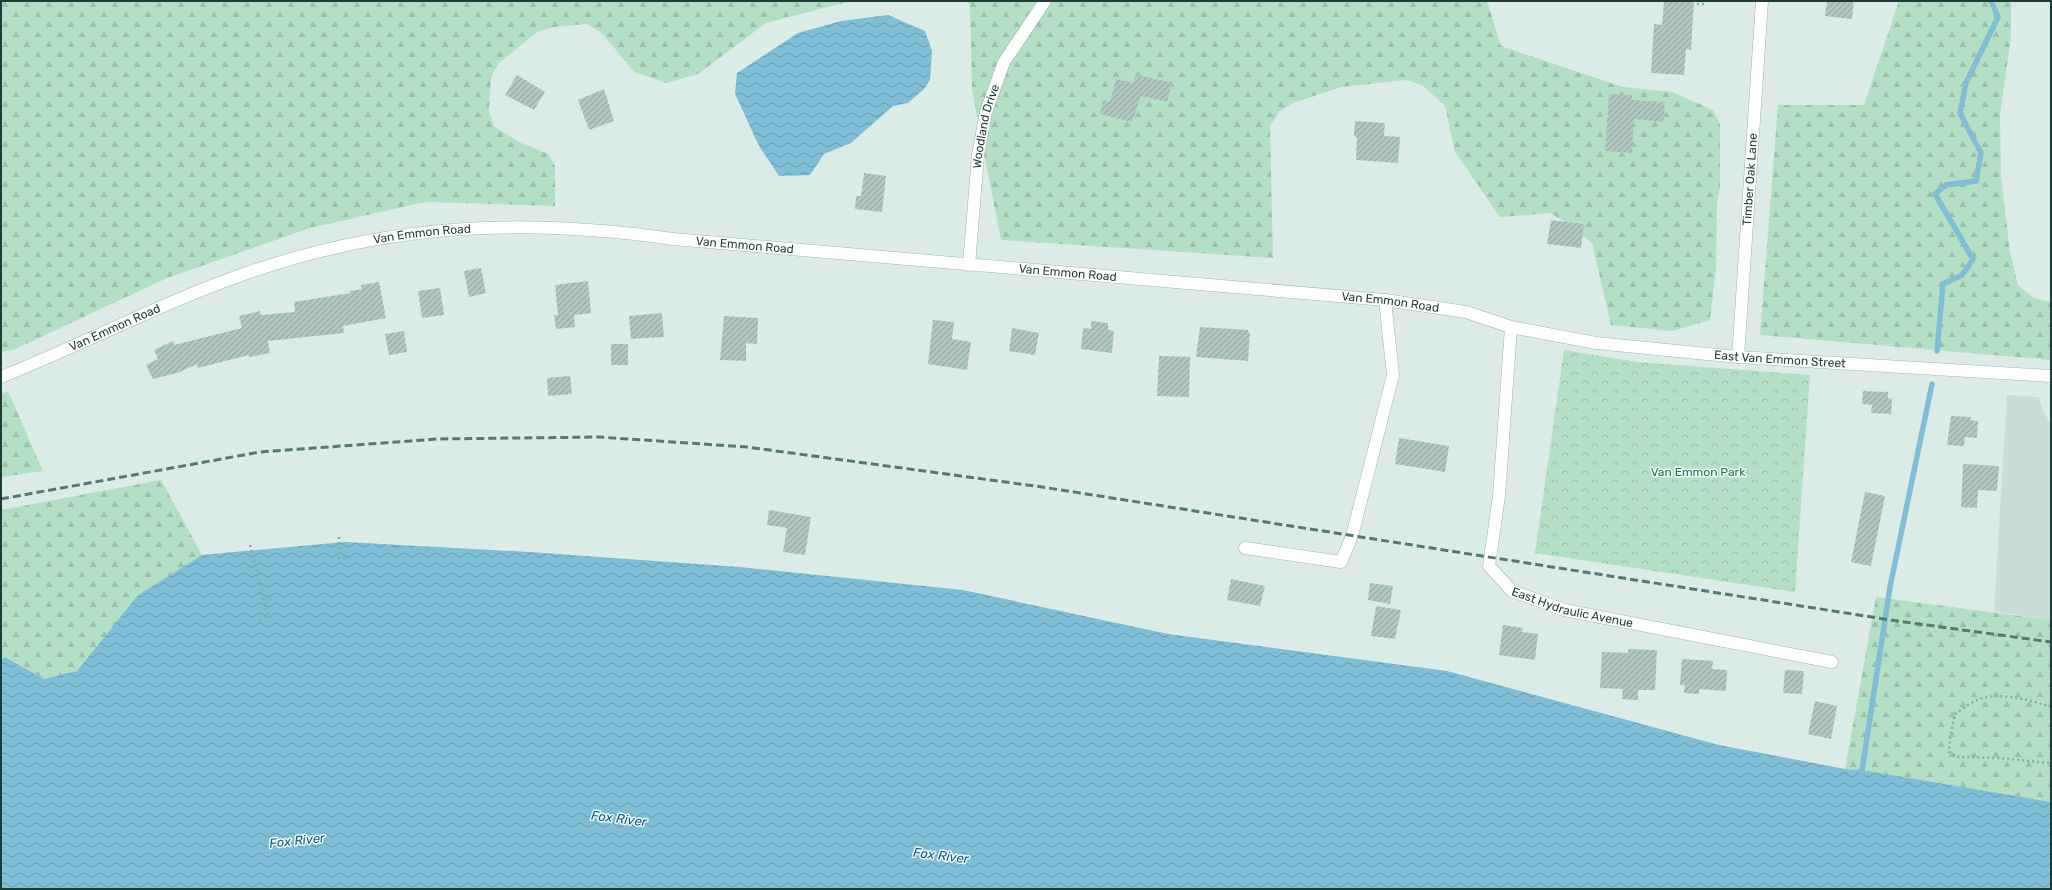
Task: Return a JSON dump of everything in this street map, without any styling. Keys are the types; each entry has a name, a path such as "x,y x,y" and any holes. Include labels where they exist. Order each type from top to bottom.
{"street":[{"name":"Woodland Drive","path":"969,265 978,155 986,112 1004,62 1045,1"},
{"name":"Timber Oak Lane","path":"1738,357 1762,1"},
{"name":"Van Emmon Road","path":"1,377 163,307 247,273 332,248 409,233 479,227 559,227 616,231 673,240 1385,300 1466,312 1511,327"},
{"path":"1245,548 1341,562 1352,536 1393,375 1385,300"},
{"name":"East Van Emmon Street","path":"1511,327 1596,343 1738,357 2051,376"},
{"name":"East Hydraulic Avenue","path":"1511,327 1499,496 1489,566 1512,591 1564,610 1832,662"}],"path":[{"path":"1697,4 1704,4 1704,1"},
{"path":"339,537 339,558 345,558"},
{"path":"250,545 268,616"},
{"path":"260,620 268,616 275,616"},
{"path":"2051,707 2038,702 2002,696 1978,699 1955,714 1949,752 1958,757 1999,758 2051,763"}],"shaded area":[{"path":"2007,395 2039,397 2041,406 2051,425 2051,620 1994,611"}],"green space":[{"path":"1,1 851,1 766,23 698,74 666,83 634,72 602,33 587,24 553,27 537,32 499,63 491,77 489,111 494,126 519,142 548,154 555,166 555,206 425,202 310,228 167,278 13,350 1,352"},
{"path":"967,1 1487,1 1501,46 1623,87 1672,92 1713,110 1720,124 1720,187 1717,203 1716,268 1710,320 1672,331 1611,325 1592,243 1565,222 1550,213 1500,217 1455,152 1445,106 1422,85 1407,80 1341,87 1293,103 1279,112 1270,126 1273,258 1001,240 972,91 970,5"},
{"path":"1899,1 2011,1 2011,36 2000,116 2001,176 2010,252 2018,285 2034,298 2051,302 2051,360 1760,335 1778,105 1864,105"},
{"name":"Van Emmon Park","path":"1564,350 1637,362 1810,375 1795,592 1535,553"},
{"path":"8,391 43,471 1,477 1,394"},
{"path":"161,480 202,555 138,595 77,671 44,679 5,657 1,660 1,510"},
{"path":"1876,597 2051,620 2051,802 1862,770 1845,769"}],"water":[{"path":"888,15 925,31 932,51 930,80 924,89 908,103 893,106 851,143 824,154 810,175 779,176 759,146 735,94 737,73 798,33 841,21"},
{"name":"Fox River","path":"345,542 530,552 739,567 963,590 1168,634 1447,671 1719,745 1845,769 1862,770 2051,802 2051,889 1,889 1,660 5,657 44,679 77,671 138,595 202,555"}],"building":[{"path":"1664,1 1694,1 1691,50 1686,49 1684,75 1651,73 1654,24 1662,25"},
{"path":"1827,1 1854,1 1852,19 1825,16"},
{"path":"517,75 545,92 534,110 505,95"},
{"path":"1138,75 1172,83 1167,102 1141,96 1132,122 1100,114 1103,100 1110,102 1116,79 1133,83 1135,77 1137,78"},
{"path":"604,89 614,121 589,130 578,100"},
{"path":"1609,94 1632,95 1632,100 1665,102 1663,122 1634,119 1632,153 1605,151"},
{"path":"1355,121 1385,123 1384,136 1400,137 1398,163 1356,160 1357,137 1354,136"},
{"path":"864,173 886,176 882,212 855,209 856,196 861,196"},
{"path":"1551,220 1584,224 1581,248 1547,244"},
{"path":"481,268 486,293 469,297 464,271"},
{"path":"588,281 591,313 574,315 575,327 556,329 554,315 558,315 555,285"},
{"path":"379,282 386,318 343,326 344,333 268,341 270,353 249,357 249,355 198,368 197,364 177,373 153,379 146,365 158,359 154,350 173,341 174,345 242,328 239,316 260,311 261,315 295,312 294,302 351,293 350,291 362,289 361,285"},
{"path":"440,288 444,315 422,318 418,291"},
{"path":"662,313 664,337 631,339 629,316"},
{"path":"724,316 758,318 757,344 746,343 746,361 720,360"},
{"path":"933,320 954,322 952,339 971,342 967,370 928,364"},
{"path":"1091,321 1108,323 1108,330 1114,331 1112,353 1081,349 1083,328 1091,329"},
{"path":"1200,327 1248,330 1250,333 1248,361 1196,357"},
{"path":"1012,328 1039,333 1035,355 1009,351"},
{"path":"404,331 407,352 389,355 385,334"},
{"path":"611,344 628,344 628,365 611,365"},
{"path":"1159,356 1190,357 1189,397 1157,396"},
{"path":"570,376 572,394 548,396 547,378"},
{"path":"1863,391 1888,392 1888,398 1892,399 1891,414 1871,413 1872,405 1862,404"},
{"path":"1951,416 1971,417 1970,420 1978,421 1977,438 1965,437 1964,446 1947,445"},
{"path":"1399,438 1449,446 1445,472 1395,464"},
{"path":"1963,464 1999,466 1997,491 1978,490 1977,508 1961,507"},
{"path":"1865,492 1885,496 1871,566 1851,562"},
{"path":"769,510 811,517 805,555 783,552 787,528 767,525"},
{"path":"1231,579 1265,586 1260,606 1227,600"},
{"path":"1370,583 1393,586 1390,604 1368,600"},
{"path":"1376,606 1401,610 1395,639 1371,636"},
{"path":"1503,625 1523,628 1522,632 1538,634 1535,660 1499,655"},
{"path":"1628,649 1657,650 1655,690 1638,690 1638,700 1622,699 1623,689 1600,688 1602,652 1628,653"},
{"path":"1682,659 1713,661 1712,669 1727,670 1726,691 1699,689 1699,694 1684,693 1685,685 1680,685"},
{"path":"1785,670 1804,671 1802,694 1783,693"},
{"path":"1815,701 1837,706 1831,739 1808,734"}],"waterway":[{"path":"1937,351 1943,284 1962,275 1973,259 1935,194 1946,185 1976,181 1981,153 1960,113 1966,83 1998,17 1991,1"},
{"path":"1861,777 1890,587 1932,384"}],"railway":[{"path":"1,499 260,452 437,439 599,437 747,447 1042,487 1897,621 2051,642"}]}
